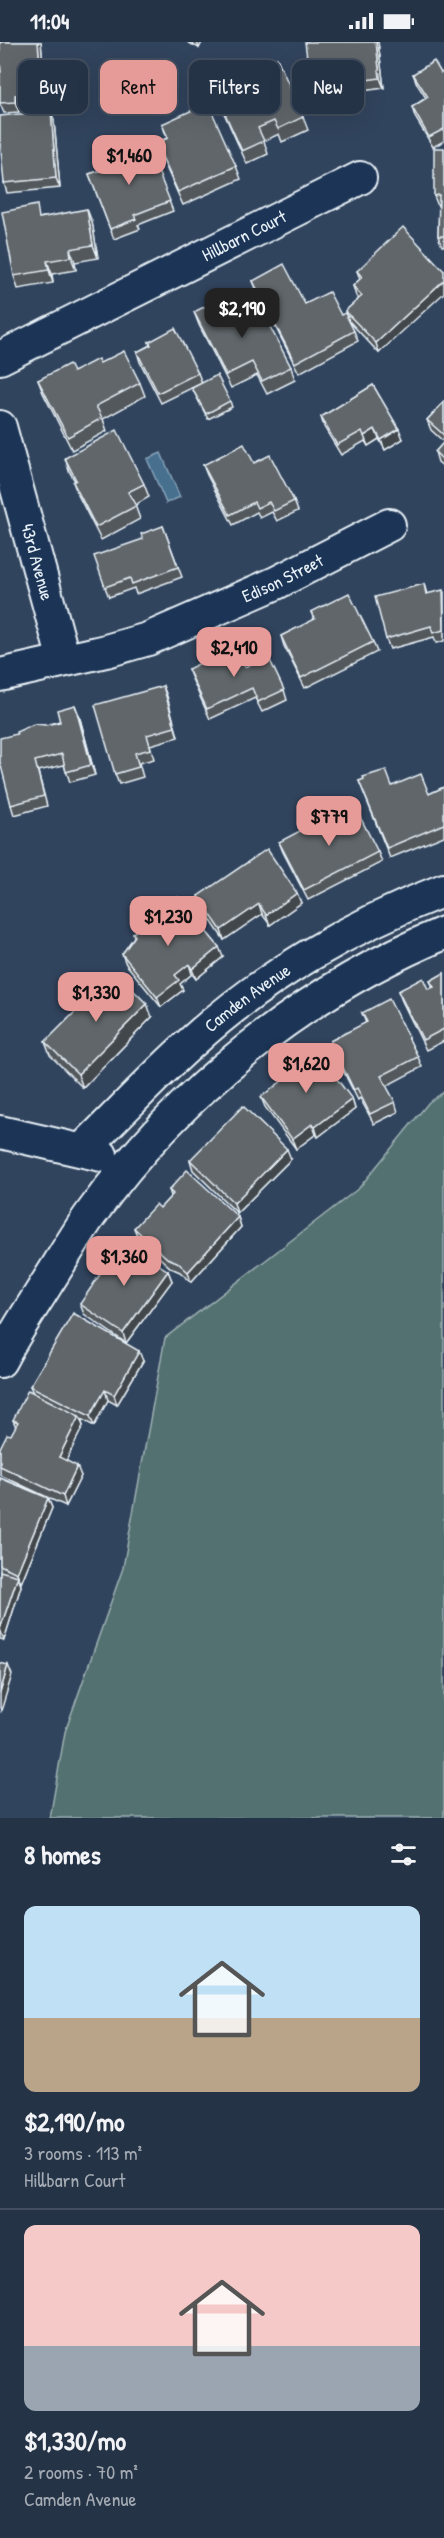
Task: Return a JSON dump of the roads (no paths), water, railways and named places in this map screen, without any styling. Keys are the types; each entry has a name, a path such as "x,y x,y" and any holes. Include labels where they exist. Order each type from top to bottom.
{"street":[{"name":"Hillbarn Court","path":"0,358 360,178"},
{"name":"43rd Avenue","path":"0,427 64,660"},
{"name":"Edison Street","path":"0,675 148,639 276,583 389,525"},
{"name":"Camden Avenue","path":"82,1150 193,1041 250,995 304,958 400,907 444,890"},
{"path":"0,1361 90,1214 131,1163 193,1095 258,1040 336,987 444,933"},
{"path":"0,1132 131,1163"}],"water":[{"path":"161,453 180,497 166,503 147,459"}]}
